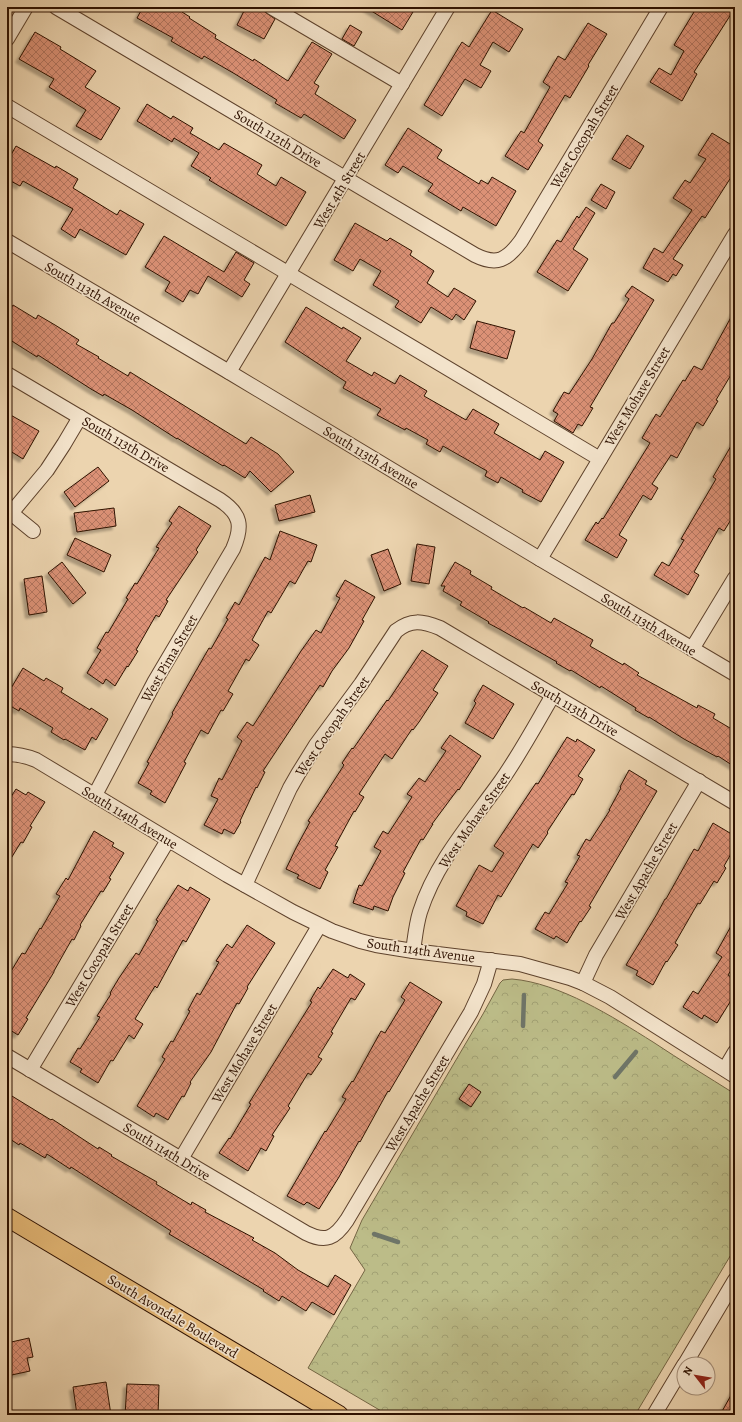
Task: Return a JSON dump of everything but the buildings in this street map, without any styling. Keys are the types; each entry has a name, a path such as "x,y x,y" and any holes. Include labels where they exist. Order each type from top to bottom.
{"main road":[{"name":"South Avondale Boulevard","path":"7,1217 339,1415"}],"street":[{"path":"7,39 26,7"},
{"name":"South 112th Drive","path":"56,7 475,255 494,261 502,260"},
{"path":"271,7 402,84"},
{"name":"West 4th Street","path":"229,372 448,7"},
{"name":"West Cocopah Street","path":"502,260 510,255 521,241 661,7"},
{"path":"7,106 600,459"},
{"name":"West Mohave Street","path":"540,559 735,234"},
{"name":"South 113th Avenue","path":"7,241 735,674"},
{"name":"South 113th Drive","path":"7,374 220,500 234,512 239,521"},
{"path":"33,531 9,516 47,470 80,417"},
{"name":"West Pima Street","path":"95,795 155,680 233,549 239,530 239,521"},
{"path":"692,649 735,578"},
{"name":"West Cocopah Street","path":"245,885 290,788 310,755 361,684 396,631 403,625 412,622"},
{"name":"South 113th Drive","path":"412,622 422,622 440,628 699,780 735,803"},
{"name":"West Mohave Street","path":"413,951 420,913 430,887 441,866 460,836 518,755 552,695"},
{"name":"South 114th Avenue","path":"7,754 27,756 36,760 168,840 319,926 360,941 376,945 520,964 583,983 625,1006 730,1072"},
{"name":"West Apache Street","path":"583,983 596,955 699,780"},
{"name":"West Cocopah Street","path":"30,1070 168,840"},
{"name":"West Mohave Street","path":"181,1159 319,926"},
{"name":"West Apache Street","path":"330,1238 342,1228 347,1220 468,1017 484,984 491,960"},
{"path":"730,1072 735,1052"},
{"name":"South 114th Drive","path":"7,1056 306,1233 322,1239 330,1238"},
{"path":"689,1356 735,1280"},
{"path":"654,1415 676,1378"}],"green space":[{"path":"512,979 549,987 586,1003 637,1032 735,1094 735,1248 635,1415 388,1415 308,1368 365,1270 350,1248 362,1220 500,983 503,980"}],"waterway":[{"path":"523,1026 524,995"},
{"path":"615,1077 636,1052"},
{"path":"374,1234 398,1242"}]}
